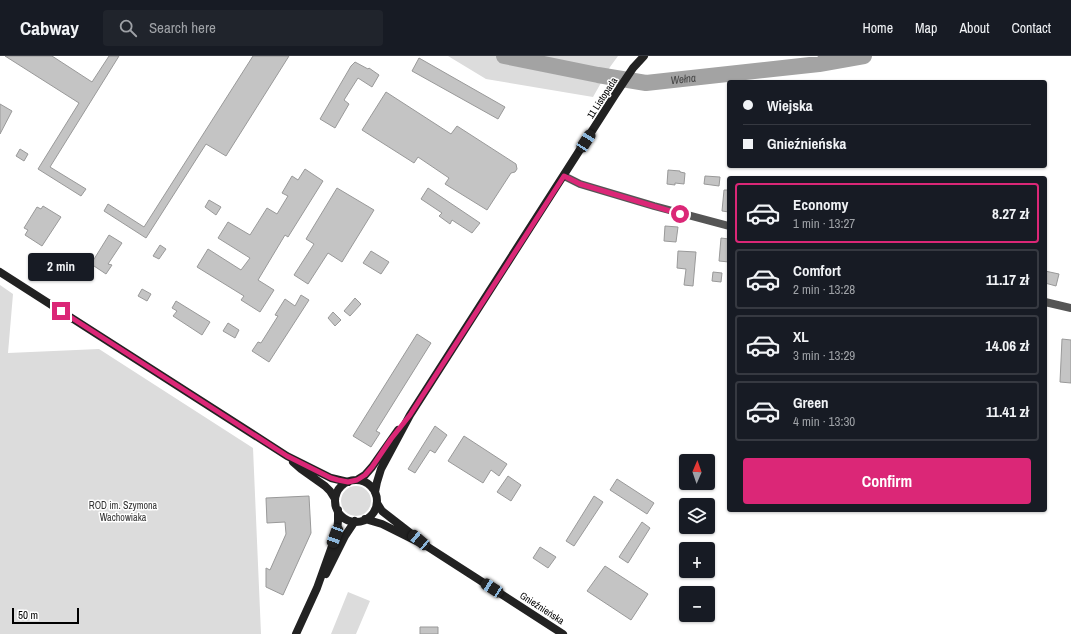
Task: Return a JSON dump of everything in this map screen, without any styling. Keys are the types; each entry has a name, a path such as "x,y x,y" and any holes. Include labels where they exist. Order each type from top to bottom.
{"main road":[{"name":"11 Listopada","path":"375,492 376,482 381,469 410,415 615,95 633,68 644,56"},
{"path":"0,272 287,456 331,478 348,482"},
{"name":"11 Listopada","path":"357,480 365,475 372,467 410,415"},
{"path":"287,456 301,469 326,486 336,499"},
{"path":"357,480 368,484 375,492 377,504 373,513 365,519 355,521 344,518 338,510 336,499 339,489 343,485 357,480"},
{"name":"Gnieźnieńska","path":"377,504 382,511 402,525 428,547"},
{"path":"296,634 317,588 337,532 338,510"},
{"name":"Gnieźnieńska","path":"365,519 382,524 428,547 563,634"},
{"path":"317,588 329,569 345,536 355,521"}],"street":[{"path":"564,176 580,184 727,225"},
{"path":"1047,302 1071,308"}],"green space":[{"path":"448,56 618,56 593,97 486,79"},
{"name":"ROD im. Szymona Wachowiaka","path":"0,285 13,294 8,353 99,349 253,448 261,634 0,634"},
{"path":"356,486 367,490 371,501 367,512 356,516 345,512 341,501 345,490"},
{"path":"348,592 370,601 356,634 331,634"}],"building":[{"path":"5,56 52,56 92,82 109,56 119,56 50,167 86,189 81,196 38,169 79,103"},
{"path":"253,56 289,56 226,156 206,144 146,238 104,211 108,204 144,227"},
{"path":"419,58 505,107 498,119 412,71"},
{"path":"355,62 368,69 369,68 379,75 372,87 358,78 344,100 349,104 335,128 320,119 351,66"},
{"path":"386,92 451,134 457,126 516,164 517,169 515,172 511,173 487,210 445,184 449,178 418,157 414,163 362,130"},
{"path":"0,104 12,111 0,134"},
{"path":"20,149 28,154 24,161 16,156"},
{"path":"305,169 323,181 288,237 285,235 258,280 274,290 260,312 241,300 244,296 197,267 208,249 241,270 250,258 218,238 228,222 250,235 267,208 277,214 288,196 282,193 292,176 298,180"},
{"path":"668,170 685,173 684,184 667,184"},
{"path":"705,176 720,177 719,186 704,184"},
{"path":"337,188 374,210 342,262 328,253 308,284 294,275 314,244 306,239"},
{"path":"428,188 480,223 472,233 452,220 450,224 439,216 442,213 421,199"},
{"path":"724,190 727,190 727,212 722,211"},
{"path":"209,200 221,207 216,215 205,207"},
{"path":"43,206 61,217 42,246 25,235 28,230 24,228 37,207 41,209"},
{"path":"665,226 678,227 676,242 664,241"},
{"path":"109,235 122,243 108,264 112,265 106,274 91,264"},
{"path":"721,238 727,239 727,262 719,261"},
{"path":"160,245 166,249 159,259 153,256"},
{"path":"371,251 389,262 381,274 363,263"},
{"path":"678,251 696,252 693,286 684,285 686,269 677,268"},
{"path":"1047,271 1059,274 1056,286 1047,284"},
{"path":"713,272 722,273 721,282 712,281"},
{"path":"142,289 151,294 147,301 138,296"},
{"path":"301,295 309,300 269,362 252,351 258,342 261,343 278,316 275,315 285,299 295,306"},
{"path":"355,298 361,304 350,316 344,311"},
{"path":"176,301 210,322 202,335 173,316 177,311 172,308"},
{"path":"333,312 341,320 335,326 328,318"},
{"path":"228,323 239,330 235,338 223,331"},
{"path":"417,334 431,343 376,431 380,433 371,447 353,436"},
{"path":"1062,339 1071,340 1071,383 1060,382"},
{"path":"435,426 447,435 435,453 430,450 415,473 408,469"},
{"path":"464,436 507,464 499,476 491,470 483,483 448,461"},
{"path":"508,476 521,485 511,501 497,492"},
{"path":"617,479 654,503 647,514 610,490"},
{"path":"309,496 311,533 283,595 266,587 266,568 270,570 286,534 285,522 267,523 266,498"},
{"path":"594,496 603,502 574,546 566,541"},
{"path":"642,522 650,528 628,563 619,557"},
{"path":"540,547 556,557 548,568 533,558"},
{"path":"605,566 648,594 631,620 587,591"},
{"path":"420,627 438,627 438,634 420,634"}],"waterway":[{"name":"Wełna","path":"504,56 646,83 819,64 864,56"}],"route":[{"path":"61,311 287,456 331,478 348,482 357,480 365,475 410,415 564,176 580,184 680,214"}]}
